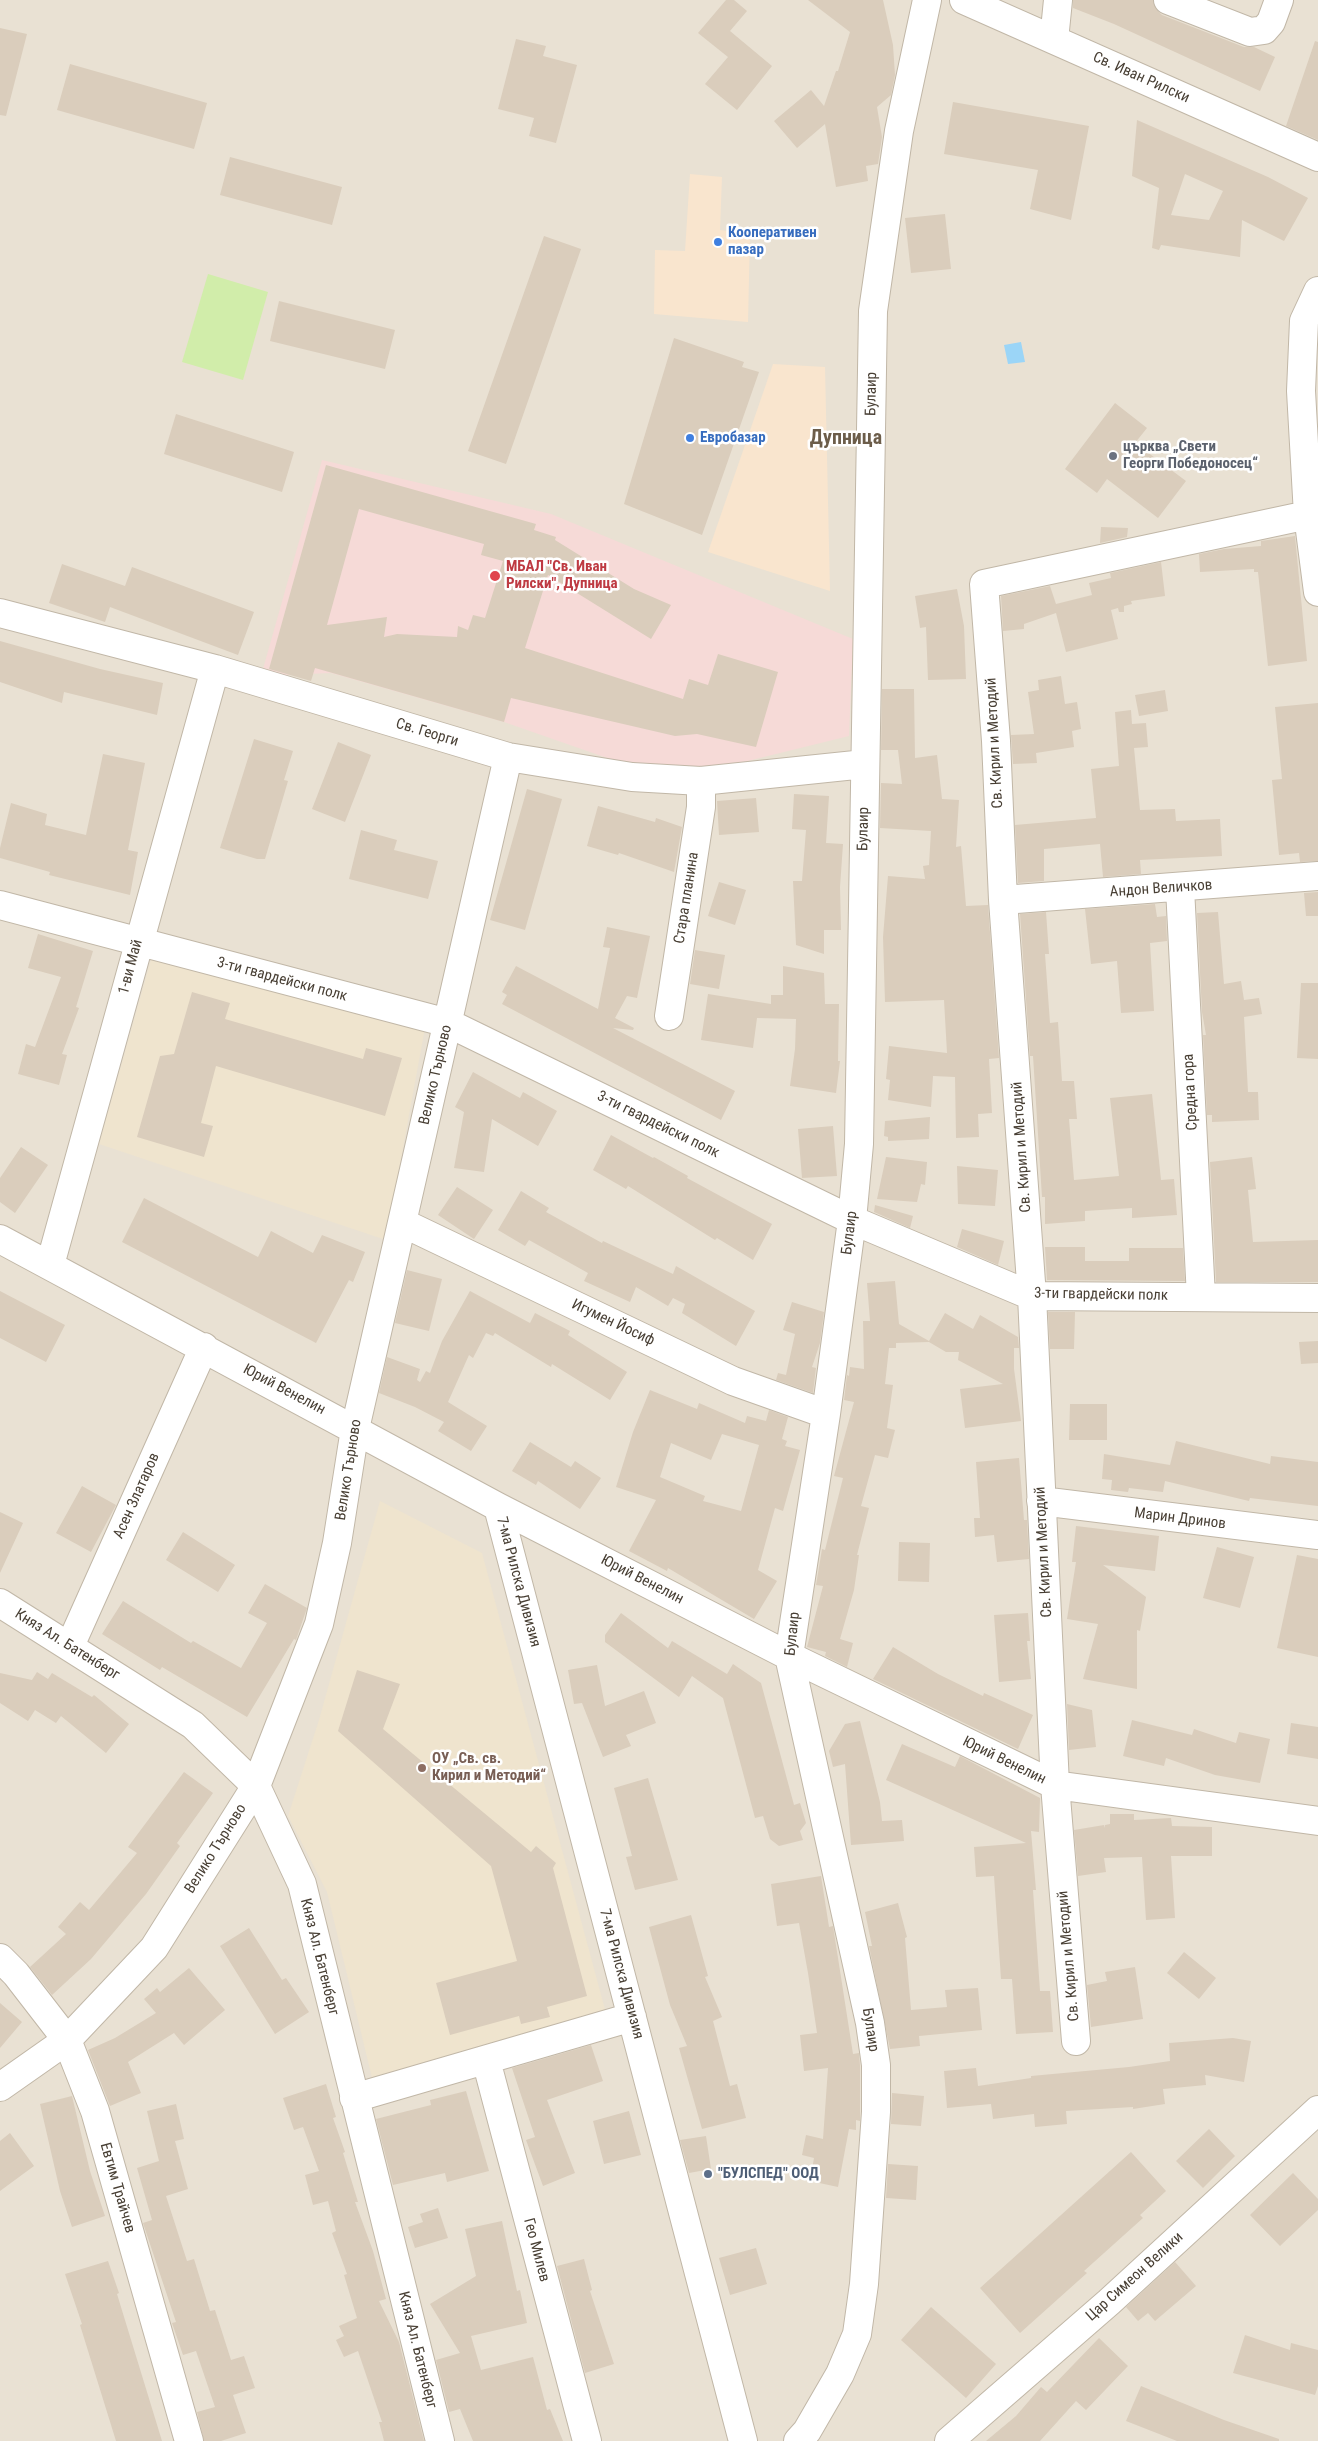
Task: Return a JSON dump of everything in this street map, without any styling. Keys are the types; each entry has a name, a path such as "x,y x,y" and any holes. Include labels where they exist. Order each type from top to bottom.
{"street":[{"name":"Булаир","path":"798,2441 807,2431 840,2374 857,2334 864,2284 875,2122 876,2065 870,2023 789,1656 826,1414 852,1220 859,1144 873,311 899,131 927,0"},
{"name":"Св. Иван Рилски","path":"964,0 1318,157"},
{"path":"1054,40 1058,0"},
{"path":"1168,0 1250,32 1264,30 1271,22 1278,0"},
{"path":"1318,291 1304,320 1311,359 1301,391 1308,516 1318,592"},
{"name":"Св. Кирил и Методий","path":"1076,2041 1054,1785 1032,1296 1003,900 996,741 984,584 1308,516"},
{"name":"Св. Георги","path":"0,613 215,669 508,758 632,777 701,781 865,764"},
{"name":"1-ви Май","path":"50,1265 215,669"},
{"name":"Велико Търново","path":"0,2087 67,2040 154,1948 256,1786 319,1624 337,1543 355,1429 508,758"},
{"name":"Стара планина","path":"669,1016 701,807 701,781"},
{"name":"Андон Величков","path":"1003,900 1318,876"},
{"name":"Средна гора","path":"1180,888 1201,1297"},
{"name":"3-ти гвардейски полк","path":"0,905 448,1023 852,1220 1032,1296 1318,1298"},
{"name":"Игумен Йосиф","path":"403,1224 734,1381 826,1414"},
{"name":"Юрий Венелин","path":"0,1239 204,1347 498,1507 789,1656 1054,1785 1318,1821"},
{"name":"Асен Златаров","path":"70,1646 204,1347"},
{"name":"Марин Дринов","path":"1041,1501 1318,1536"},
{"name":"7-ма Рилска Дивизия","path":"498,1507 743,2441"},
{"name":"Княз Ал. Батенберг","path":"2,1608 70,1646 193,1725 256,1786 302,1884 440,2441"},
{"name":"Евтим Трайчев","path":"0,1958 16,1974 67,2040 95,2111 189,2441"},
{"path":"354,2098 632,2017"},
{"name":"Гео Милев","path":"486,2060 587,2441"},
{"name":"Цар Симеон Велики","path":"950,2441 1109,2302 1318,2110"}],"shaded area":[{"path":"0,0 1318,0 1318,2441 0,2441"},
{"name":"Кооперативен пазар","path":"690,174 722,177 720,230 750,234 748,322 654,314 655,250 685,251"},
{"path":"773,364 825,367 830,591 708,552"},
{"name":"МБАЛ \"Св. Иван Рилски\", Дупница","path":"322,460 551,514 853,639 849,736 707,771 633,767 504,722 331,673 261,676"},
{"path":"152,956 425,1028 386,1240 99,1144"},
{"name":"ОУ „Св. св. Кирил и Методий“","path":"380,1501 482,1553 607,2017 374,2086 327,1892 288,1816 319,1720"}],"green space":[{"path":"208,274 268,292 243,380 182,362"}],"water":[{"path":"1021,342 1025,362 1008,364 1004,345"}],"building":[{"path":"726,0 734,0 747,11 730,31 772,66 737,110 705,84 728,57 698,33"},
{"path":"808,0 883,0 893,45 895,75 891,95 877,107 882,137 878,164 866,166 868,181 836,187 825,124 797,148 774,121 811,90 824,106 836,71 838,71 850,32"},
{"path":"1073,0 1153,0 1156,9 1162,15 1244,47 1254,47 1275,57 1260,91 1114,24 1073,8"},
{"path":"0,28 27,34 6,116 0,115"},
{"path":"516,39 546,46 543,56 577,65 556,143 529,136 534,118 498,109"},
{"path":"1315,41 1318,42 1318,140 1286,126"},
{"path":"70,64 207,103 194,149 57,110"},
{"path":"953,102 1089,126 1071,220 1030,209 1038,170 944,154"},
{"path":"1137,120 1268,177 1308,198 1284,241 1242,220 1240,257 1161,245 1159,250 1152,248 1159,188 1132,176","holes":["1185,174 1223,191 1209,220 1171,215"]},
{"path":"230,157 342,187 332,225 220,195"},
{"path":"945,214 951,269 911,273 905,218"},
{"path":"544,236 581,249 506,464 468,451"},
{"path":"279,301 395,330 385,369 270,341"},
{"name":"Евробазар","path":"674,338 744,362 742,367 759,372 702,535 624,504"},
{"name":"църква „Свети Георги Победоносец“","path":"1115,403 1147,428 1135,443 1186,481 1158,518 1107,479 1097,493 1065,469"},
{"path":"176,414 294,452 282,492 164,454"},
{"path":"326,465 536,524 534,530 556,537 555,540 634,589 671,605 651,639 548,575 525,648 683,699 689,679 708,685 718,654 778,672 756,747 697,734 675,736 511,698 504,722 315,668 311,681 269,669","holes":["359,509 484,544 481,555 503,561 485,618 473,615 468,630 458,626 457,637 397,634 384,637 387,617 327,625"]},
{"path":"1101,527 1128,528 1127,537 1100,543"},
{"path":"1295,536 1307,661 1268,666 1258,572 1254,572 1254,569 1200,572 1199,554 1224,549 1261,546 1261,541"},
{"path":"1161,562 1165,596 1131,601 1132,604 1124,606 1124,612 1119,612 1118,608 1111,610 1118,639 1066,652 1056,613 1024,624 1024,629 1003,631 1001,596 1050,586 1056,604 1092,595 1089,583 1111,578 1110,573"},
{"path":"62,564 125,586 132,567 254,612 238,655 110,607 105,622 49,603"},
{"path":"957,589 964,626 966,679 928,680 926,627 920,628 915,596"},
{"path":"0,641 100,669 163,683 157,715 64,692 62,703 0,682"},
{"path":"1061,676 1065,704 1077,702 1081,729 1072,731 1074,747 1036,753 1037,763 1013,764 1011,735 1034,734 1028,692 1039,690 1038,680"},
{"path":"882,689 914,689 915,758 937,755 942,799 959,800 956,847 961,846 966,906 988,905 999,1058 989,1059 992,1113 978,1114 979,1137 956,1138 955,1077 933,1076 931,1107 888,1100 890,1080 886,1079 889,1046 947,1053 944,1000 885,1002 883,937 888,876 925,879 923,866 929,865 931,831 880,828 881,783 902,784 898,750 881,750"},
{"path":"1165,690 1168,711 1139,716 1135,695"},
{"path":"1318,703 1318,861 1300,862 1299,853 1279,855 1272,780 1282,779 1275,707"},
{"path":"1131,710 1132,724 1146,723 1148,747 1134,748 1140,810 1175,809 1176,821 1220,819 1222,856 1140,860 1141,874 1103,877 1100,844 1044,849 1044,881 1018,883 1015,825 1096,818 1091,769 1119,766 1115,712"},
{"path":"254,739 293,751 284,780 288,781 265,859 257,859 220,848"},
{"path":"338,742 371,755 345,822 312,809"},
{"path":"103,754 145,763 128,850 138,852 130,895 49,875 50,872 0,858 0,848 11,803 47,814 45,825 86,835"},
{"path":"527,789 562,799 525,930 490,920"},
{"path":"794,794 829,796 826,843 843,844 840,887 841,930 824,930 824,954 796,945 793,881 802,881 806,830 792,829"},
{"path":"756,798 759,832 719,835 717,801"},
{"path":"598,806 655,822 656,818 682,827 674,872 619,853 618,855 587,846"},
{"path":"361,830 397,840 394,850 438,861 428,899 349,879"},
{"path":"719,882 746,890 735,925 708,916"},
{"path":"1318,892 1318,916 1306,916 1304,893"},
{"path":"1155,904 1157,917 1166,916 1167,941 1150,943 1154,1011 1121,1013 1117,961 1091,964 1085,909"},
{"path":"1046,912 1049,954 1045,954 1050,1023 1058,1022 1062,1081 1074,1081 1077,1119 1069,1119 1074,1180 1119,1176 1110,1098 1152,1094 1161,1180 1174,1179 1177,1215 1132,1218 1132,1208 1085,1211 1085,1221 1045,1224 1045,1197 1042,1197 1033,1056 1030,1056 1020,914"},
{"path":"1218,912 1224,984 1241,981 1244,1000 1259,998 1262,1014 1244,1017 1248,1092 1258,1092 1259,1120 1212,1122 1212,1115 1207,1115 1203,1035 1206,1035 1202,1012 1197,913"},
{"path":"607,927 650,936 637,998 627,996 615,1018 634,1028 633,1030 613,1028 735,1091 721,1120 502,1004 507,995 502,992 516,966 598,1009 610,948 603,947"},
{"path":"38,934 93,951 76,1007 79,1008 62,1054 67,1055 59,1085 18,1074 26,1044 35,1047 61,977 28,968"},
{"path":"695,950 725,955 719,989 690,984"},
{"path":"783,966 824,973 825,1004 839,1004 838,1061 840,1061 836,1093 790,1086 795,1049 796,1019 757,1018 753,1048 701,1040 708,994 771,1004 771,995 783,995"},
{"path":"1301,983 1318,983 1318,1059 1297,1058"},
{"path":"192,992 230,1003 225,1019 363,1059 366,1048 402,1058 385,1116 216,1066 201,1123 213,1126 204,1157 137,1137 160,1056 174,1054"},
{"path":"473,1072 520,1098 523,1092 557,1111 538,1146 492,1119 484,1172 454,1168 464,1112 455,1107"},
{"path":"930,1117 929,1139 888,1141 888,1137 884,1136 885,1121"},
{"path":"833,1126 837,1176 802,1178 798,1129"},
{"path":"611,1135 654,1157 688,1176 687,1178 772,1224 753,1260 717,1238 715,1240 628,1186 626,1189 593,1170"},
{"path":"21,1147 48,1165 15,1213 0,1202 0,1178"},
{"path":"886,1157 927,1162 925,1185 921,1184 917,1202 877,1199"},
{"path":"1252,1157 1256,1189 1248,1190 1253,1242 1318,1240 1318,1282 1216,1282 1210,1162"},
{"path":"957,1166 998,1170 995,1206 958,1204"},
{"path":"457,1187 493,1210 474,1239 438,1215"},
{"path":"521,1191 549,1208 546,1212 602,1243 603,1241 673,1274 676,1266 755,1311 736,1346 682,1313 685,1304 673,1298 668,1306 636,1287 630,1302 584,1281 588,1273 529,1240 525,1246 498,1230"},
{"path":"144,1198 258,1257 271,1231 313,1253 322,1235 365,1252 353,1282 349,1280 316,1343 122,1242"},
{"path":"875,1205 913,1216 910,1228 874,1212"},
{"path":"962,1229 1004,1241 998,1265 957,1247"},
{"path":"1045,1247 1085,1247 1085,1261 1129,1261 1129,1248 1183,1248 1185,1281 1047,1280"},
{"path":"407,1270 442,1279 429,1331 395,1323"},
{"path":"895,1281 899,1324 929,1341 945,1313 973,1329 980,1315 1018,1337 1019,1348 1014,1348 1014,1369 1021,1421 965,1428 960,1389 1003,1384 958,1360 959,1352 946,1352 929,1342 896,1343 896,1348 889,1348 885,1384 893,1385 887,1428 895,1430 888,1458 875,1455 861,1506 869,1508 857,1555 859,1555 854,1590 840,1639 853,1643 847,1667 825,1656 826,1652 807,1647 823,1586 816,1585 822,1549 825,1550 843,1478 834,1476 854,1402 844,1400 847,1375 849,1376 850,1367 864,1369 863,1321 870,1321 867,1283"},
{"path":"0,1291 65,1325 46,1362 0,1338"},
{"path":"470,1291 530,1323 535,1313 570,1331 568,1335 627,1372 610,1400 552,1364 551,1367 495,1333 493,1336 486,1333 473,1358 469,1355 448,1402 487,1426 471,1451 438,1431 444,1422 415,1407 379,1393 387,1357 420,1369 417,1380 420,1382 426,1371 430,1373 442,1341"},
{"path":"792,1302 824,1312 820,1343 812,1367 816,1368 813,1393 776,1380 778,1373 786,1375 795,1334 783,1330"},
{"path":"1048,1312 1075,1312 1074,1349 1050,1349"},
{"path":"1318,1341 1318,1363 1301,1364 1299,1342"},
{"path":"650,1390 697,1409 699,1403 745,1423 747,1416 766,1421 769,1410 788,1417 782,1439 787,1441 785,1446 800,1450 783,1511 775,1508 758,1570 777,1581 754,1619 668,1568 667,1571 629,1551 656,1500 616,1487 633,1432","holes":["722,1434 759,1445 741,1511 703,1501 705,1496 660,1477 671,1443 711,1460"]},
{"path":"1070,1404 1107,1404 1107,1440 1069,1440"},
{"path":"1176,1441 1270,1464 1271,1456 1318,1462 1318,1506 1250,1498 1249,1501 1165,1481 1163,1492 1129,1488 1128,1492 1111,1490 1112,1480 1102,1479 1104,1454 1170,1465"},
{"path":"530,1442 571,1467 575,1461 601,1478 580,1509 538,1481 536,1485 512,1471"},
{"path":"1019,1458 1024,1520 1027,1520 1029,1559 997,1562 994,1535 975,1537 974,1518 980,1518 976,1462"},
{"path":"82,1486 116,1505 91,1552 56,1533"},
{"path":"0,1512 23,1523 0,1573"},
{"path":"1076,1526 1159,1536 1155,1571 1103,1565 1146,1597 1140,1631 1137,1630 1137,1689 1083,1679 1098,1624 1067,1619 1076,1562 1072,1562"},
{"path":"183,1532 235,1565 218,1592 166,1560"},
{"path":"899,1542 930,1543 929,1582 898,1581"},
{"path":"1217,1547 1254,1557 1240,1608 1203,1598"},
{"path":"1297,1555 1318,1559 1318,1657 1277,1648"},
{"path":"265,1584 307,1608 296,1640 294,1639 247,1717 162,1667 160,1670 102,1634 123,1601 191,1643 193,1641 241,1668 267,1623 248,1613"},
{"path":"621,1613 668,1648 672,1641 727,1674 733,1664 761,1683 794,1805 800,1803 806,1823 800,1831 803,1840 779,1846 770,1839 763,1816 755,1818 723,1698 692,1676 679,1697 605,1642 605,1635"},
{"path":"1028,1613 1030,1641 1027,1641 1031,1679 999,1682 994,1615"},
{"path":"893,1647 938,1674 983,1696 984,1693 1033,1715 1018,1749 873,1679"},
{"path":"597,1665 605,1706 644,1691 656,1723 626,1735 631,1746 603,1757 582,1703 574,1704 568,1670"},
{"path":"357,1670 400,1684 383,1729 531,1852 536,1846 556,1863 553,1868 587,1996 547,2007 550,2017 521,2024 519,2016 450,2035 436,1983 517,1961 491,1866 338,1731"},
{"path":"37,1672 48,1679 52,1673 92,1697 94,1695 129,1724 106,1753 61,1716 56,1723 35,1710 28,1721 0,1703 0,1673 32,1680"},
{"path":"1067,1704 1092,1710 1096,1747 1069,1750"},
{"path":"1132,1720 1192,1735 1194,1729 1236,1743 1239,1732 1270,1739 1260,1783 1215,1775 1166,1758 1164,1766 1123,1756"},
{"path":"860,1721 880,1802 882,1821 902,1820 904,1841 851,1845 845,1764 833,1767 829,1751 845,1724"},
{"path":"1291,1723 1318,1727 1318,1759 1287,1754"},
{"path":"902,1744 955,1767 960,1756 1040,1798 1039,1832 1031,1831 1036,1890 1033,1890 1040,1991 1050,1991 1053,2032 1016,2034 1012,1979 1001,1979 994,1876 976,1877 974,1847 1026,1843 886,1780"},
{"path":"184,1772 213,1793 177,1843 180,1846 146,1894 91,1959 52,1995 30,1967 66,1934 58,1927 80,1902 89,1910 137,1853 128,1847"},
{"path":"648,1778 678,1880 635,1890 626,1857 632,1856 614,1788"},
{"path":"1110,1814 1134,1814 1134,1820 1171,1818 1172,1826 1212,1827 1212,1856 1171,1856 1175,1918 1146,1920 1142,1857 1104,1858 1106,1872 1078,1876 1074,1830 1104,1825 1105,1828 1105,1825 1110,1824"},
{"path":"821,1876 829,1927 833,1926 853,2054 859,2053 860,2066 860,2121 856,2120 856,2130 849,2129 838,2187 810,2181 814,2158 802,2155 806,2135 823,2139 828,2068 804,2071 800,2035 817,2033 808,1973 799,1923 777,1926 771,1884"},
{"path":"898,1903 907,1937 905,1938 911,2010 947,2007 945,1990 978,1988 982,2030 919,2036 920,2046 890,2049 869,1946 872,1946 865,1912"},
{"path":"691,1915 708,1976 705,1977 722,2017 713,2021 730,2086 737,2084 746,2118 702,2129 679,2048 687,2046 670,2005 649,1927"},
{"path":"249,1928 282,1980 286,1978 309,2012 275,2034 220,1946"},
{"path":"1184,1952 1216,1978 1199,1999 1167,1973"},
{"path":"1135,1967 1143,2019 1091,2027 1087,1985 1107,1981 1105,1972"},
{"path":"189,1968 225,2010 184,2045 174,2033 128,2062 141,2093 110,2106 88,2050 115,2038 156,2013 144,1999 157,1988 160,1992"},
{"path":"0,2003 22,2022 0,2048"},
{"path":"1233,2038 1251,2041 1244,2082 1205,2075 1206,2085 1163,2089 1165,2104 1133,2109 1133,2107 1066,2111 1067,2124 1035,2127 1034,2114 993,2119 991,2104 947,2108 944,2071 976,2068 978,2086 1031,2078 1031,2076 1129,2067 1170,2061 1169,2043"},
{"path":"591,2045 603,2081 547,2100 575,2173 543,2186 526,2140 535,2137 512,2068"},
{"path":"326,2084 336,2117 333,2118 345,2152 343,2153 358,2202 355,2202 373,2251 386,2299 379,2301 399,2342 424,2441 384,2441 379,2422 382,2422 358,2351 344,2357 336,2340 344,2336 339,2326 357,2318 344,2275 347,2274 332,2233 336,2231 328,2201 313,2205 305,2175 319,2171 303,2127 294,2130 283,2098"},
{"path":"466,2091 489,2171 447,2182 445,2173 393,2185 376,2119 431,2105 430,2100"},
{"path":"892,2093 924,2096 921,2126 891,2124"},
{"path":"72,2096 90,2171 105,2216 72,2227 60,2191 40,2104"},
{"path":"176,2104 184,2139 175,2141 188,2189 166,2196 187,2261 194,2259 210,2311 215,2310 231,2360 244,2356 255,2388 233,2395 246,2433 221,2441 204,2441 197,2412 215,2407 196,2351 183,2355 172,2323 176,2322 143,2223 152,2220 137,2168 159,2161 147,2111"},
{"path":"629,2111 641,2155 604,2164 593,2121"},
{"path":"1209,2129 1235,2156 1203,2188 1176,2161"},
{"path":"10,2133 34,2166 0,2191 0,2141"},
{"path":"706,2136 711,2169 689,2173 680,2140"},
{"path":"1131,2152 1166,2191 1140,2215 1143,2218 1084,2271 1087,2273 1020,2333 980,2288"},
{"path":"888,2164 918,2166 916,2200 886,2198"},
{"path":"1293,2173 1318,2199 1318,2210 1280,2246 1250,2215"},
{"path":"438,2208 448,2238 415,2248 408,2227 423,2222 420,2214"},
{"path":"502,2221 517,2291 520,2290 527,2323 471,2336 481,2370 533,2357 547,2410 550,2409 563,2441 473,2441 460,2409 449,2412 436,2360 460,2353 430,2304 476,2276 465,2229"},
{"path":"756,2248 767,2284 730,2295 719,2258"},
{"path":"584,2259 592,2290 590,2291 614,2364 585,2373 557,2266"},
{"path":"108,2261 162,2441 116,2441 80,2325 82,2324 65,2274"},
{"path":"1175,2262 1196,2286 1155,2321 1148,2313 1138,2321 1126,2307"},
{"path":"931,2307 996,2364 966,2398 901,2340"},
{"path":"1245,2335 1290,2350 1291,2343 1318,2350 1318,2386 1315,2395 1233,2373"},
{"path":"1099,2338 1128,2366 1086,2410 1076,2401 1040,2441 986,2441 1016,2416 1041,2387 1047,2392"},
{"path":"1141,2386 1224,2420 1279,2439 1279,2441 1177,2441 1126,2421"}],"place":[{"name":"Кооперативен пазар","path":"718,242"},
{"name":"Евробазар","path":"690,438"},
{"name":"църква „Свети Георги Победоносец“","path":"1113,456"},
{"name":"МБАЛ \"Св. Иван Рилски\", Дупница","path":"495,576"},
{"name":"ОУ „Св. св. Кирил и Методий“","path":"422,1768"},
{"name":"\"БУЛСПЕД\" ООД","path":"708,2174"}],"district":[{"name":"Дупница","path":"846,439"}]}
